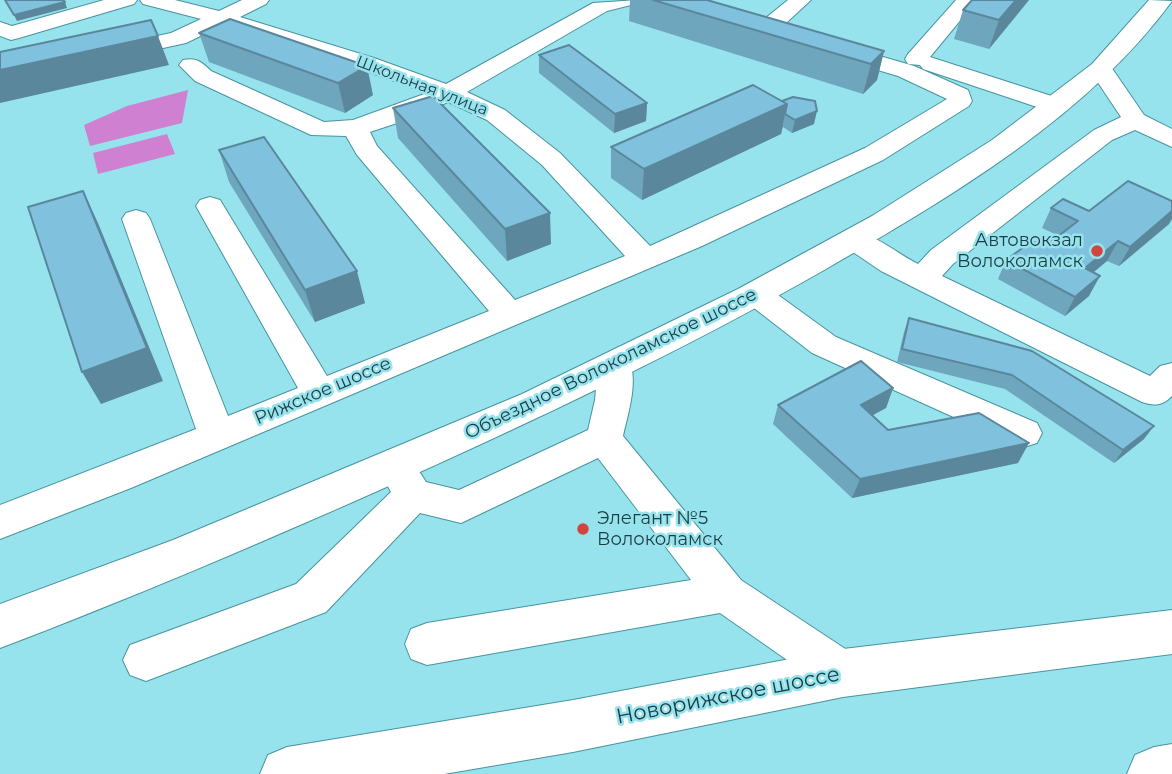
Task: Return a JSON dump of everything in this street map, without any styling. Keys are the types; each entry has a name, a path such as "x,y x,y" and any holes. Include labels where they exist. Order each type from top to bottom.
{"main road":[{"name":"Объездное Волоколамское шоссе","path":"0,626 190,554 404,480 536,404 756,293 854,240 942,187 1101,69 1161,0"},
{"name":"Новорижское шоссе","path":"287,774 573,726 843,673 1172,632"},
{"path":"1154,774 1172,771"}],"street":[{"path":"0,29 10,33 83,6 127,0"},
{"name":"Школьная улица","path":"150,0 366,63 448,93 496,115 551,159 644,258"},
{"path":"89,57 178,38 259,0"},
{"path":"191,65 203,76 320,130 355,128 397,115 448,93 600,7 628,0"},
{"path":"765,30 801,0"},
{"path":"911,65 967,0"},
{"path":"740,22 789,37"},
{"path":"814,44 911,65 1055,105"},
{"name":"Рижское шоссе","path":"0,522 692,240 874,154 960,101 959,95 911,65"},
{"path":"1101,69 1135,120 1172,139"},
{"path":"922,278 942,257 1103,135 1135,120"},
{"path":"355,128 366,149 509,314"},
{"path":"210,206 319,393"},
{"path":"136,219 218,435"},
{"path":"854,240 922,278 1166,390"},
{"path":"756,293 824,345 1024,433"},
{"path":"604,439 613,400 615,365"},
{"path":"146,660 311,597 404,480 461,508 604,439"},
{"path":"604,439 726,593 843,673"},
{"path":"427,644 726,593"}],"shaded area":[{"path":"188,90 182,123 90,146 84,125 127,106"},
{"path":"167,134 175,154 98,174 93,153"}],"building":[{"path":"5,0 63,0 65,2 14,15"},
{"path":"653,0 707,0 884,51 871,64"},
{"path":"972,0 1016,0 999,20 963,10"},
{"path":"230,19 367,66 338,83 199,33"},
{"path":"151,20 158,36 0,70 0,52"},
{"path":"569,45 647,103 615,114 539,55"},
{"path":"753,85 787,104 644,169 611,147"},
{"path":"433,96 550,213 505,229 393,108"},
{"path":"793,97 815,101 817,111 795,120 785,114 787,104 782,101"},
{"path":"264,137 357,271 305,290 219,150"},
{"name":"Автовокзал Волоколамск","path":"1128,181 1172,201 1172,211 1130,247 1118,241 1085,268 1100,276 1075,297 1006,260 1032,241 1044,247 1078,221 1051,208 1063,199 1089,211"},
{"path":"83,191 147,348 82,372 28,207"},
{"path":"909,318 1032,351 1154,426 1123,450 1012,375 902,349"},
{"path":"861,361 893,388 861,405 888,430 979,413 1029,443 860,479 778,405"}],"place":[{"name":"Автовокзал Волоколамск","path":"1097,251"},
{"name":"Элегант №5 Волоколамск","path":"583,529"}]}
